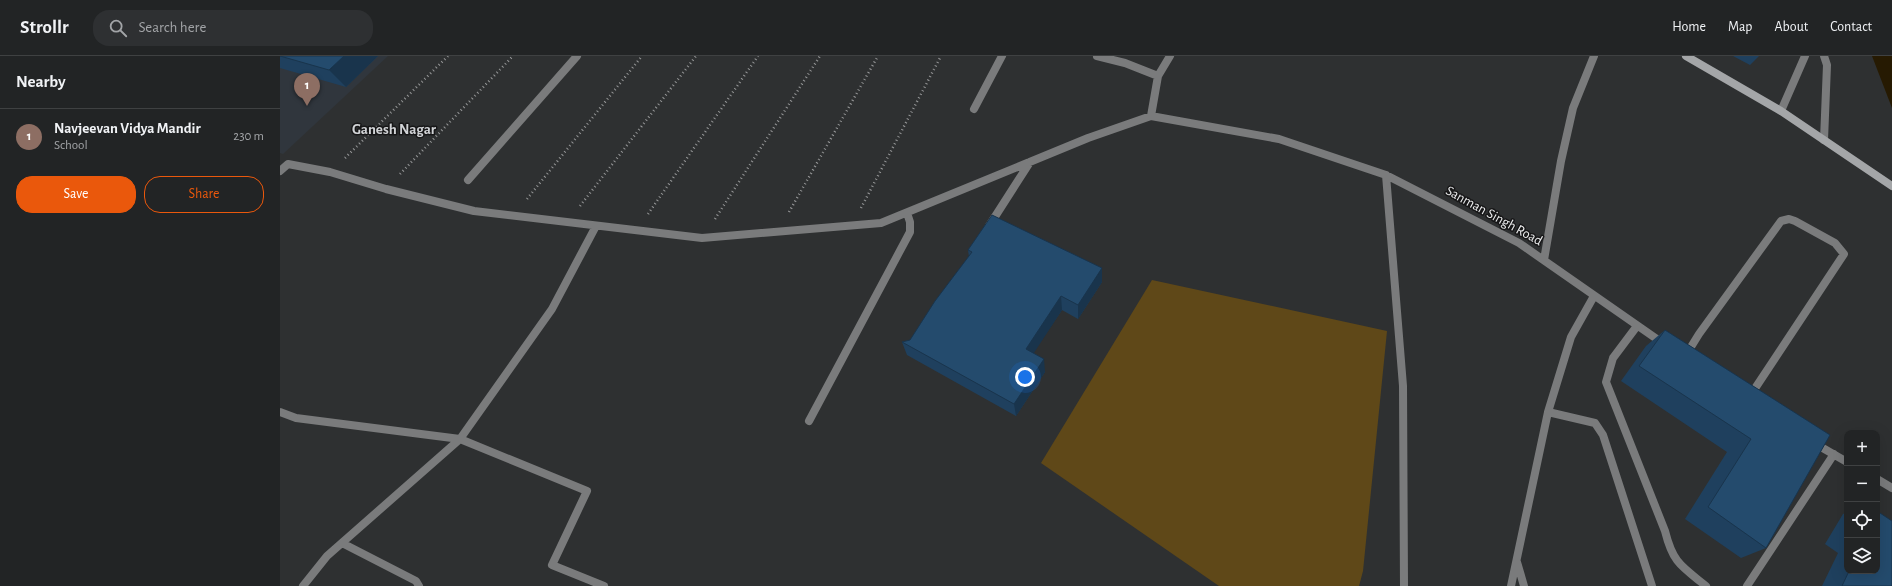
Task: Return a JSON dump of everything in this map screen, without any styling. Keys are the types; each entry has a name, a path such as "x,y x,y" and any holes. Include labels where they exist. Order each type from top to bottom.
{"main road":[{"path":"1686,56 1781,111 1892,186"}],"street":[{"path":"468,180 577,56"},
{"path":"974,109 1002,56"},
{"path":"1097,56 1125,63 1158,76"},
{"path":"1125,63 1128,56"},
{"path":"280,171 284,163 330,172 386,189 474,212 702,238 881,223 1088,138 1151,116 1158,76 1170,56"},
{"path":"1544,260 1561,161 1573,108 1594,56"},
{"path":"1781,111 1805,56"},
{"path":"1824,56 1827,65 1824,140"},
{"name":"Sanman Singh Road","path":"1151,116 1279,139 1386,176 1519,243 1681,356 1699,334 1781,221 1789,219 1795,221 1835,243 1844,254 1746,401"},
{"path":"983,236 1030,162"},
{"path":"1386,176 1403,386 1404,586"},
{"path":"809,421 910,232 910,222 907,213"},
{"path":"303,586 327,556 460,438 552,309 596,226"},
{"path":"1511,586 1548,412 1571,337 1594,296"},
{"path":"1637,326 1611,359 1607,370 1606,382 1665,531 1670,551 1680,565 1706,586"},
{"path":"280,412 296,418 460,438 587,491 552,565 604,586"},
{"path":"1548,412 1595,423 1603,435 1652,586"},
{"path":"1808,439 1844,460"},
{"path":"1747,586 1834,454"},
{"path":"1880,481 1892,488"},
{"path":"342,543 416,581 419,586"},
{"path":"1516,561 1524,586"}],"path":[{"path":"330,172 448,56"},
{"path":"386,189 513,56"},
{"path":"513,216 642,56"},
{"path":"568,222 696,56"},
{"path":"636,230 758,56"},
{"path":"702,238 820,56"},
{"path":"778,232 878,56"},
{"path":"851,226 941,56"}],"shaded area":[{"path":"283,56 388,56 283,154 280,153 280,59"},
{"path":"1872,56 1892,56 1892,108"},
{"path":"1152,280 1387,331 1363,571 1359,586 1219,586 1041,463"}],"building":[{"path":"280,56 344,56 329,70"},
{"path":"992,215 1102,268 1078,305 1061,296 1026,349 1044,359 1014,404 902,342 910,340 935,301 972,252 968,250"},
{"path":"1665,330 1830,435 1766,548 1708,507 1751,439 1639,366"},
{"path":"1880,513 1892,521 1892,586 1842,586 1848,574 1880,574"}],"place":[{"name":"Navjeevan Vidya Mandir","path":"307,106"}],"district":[{"name":"Ganesh Nagar","path":"394,129"}]}
